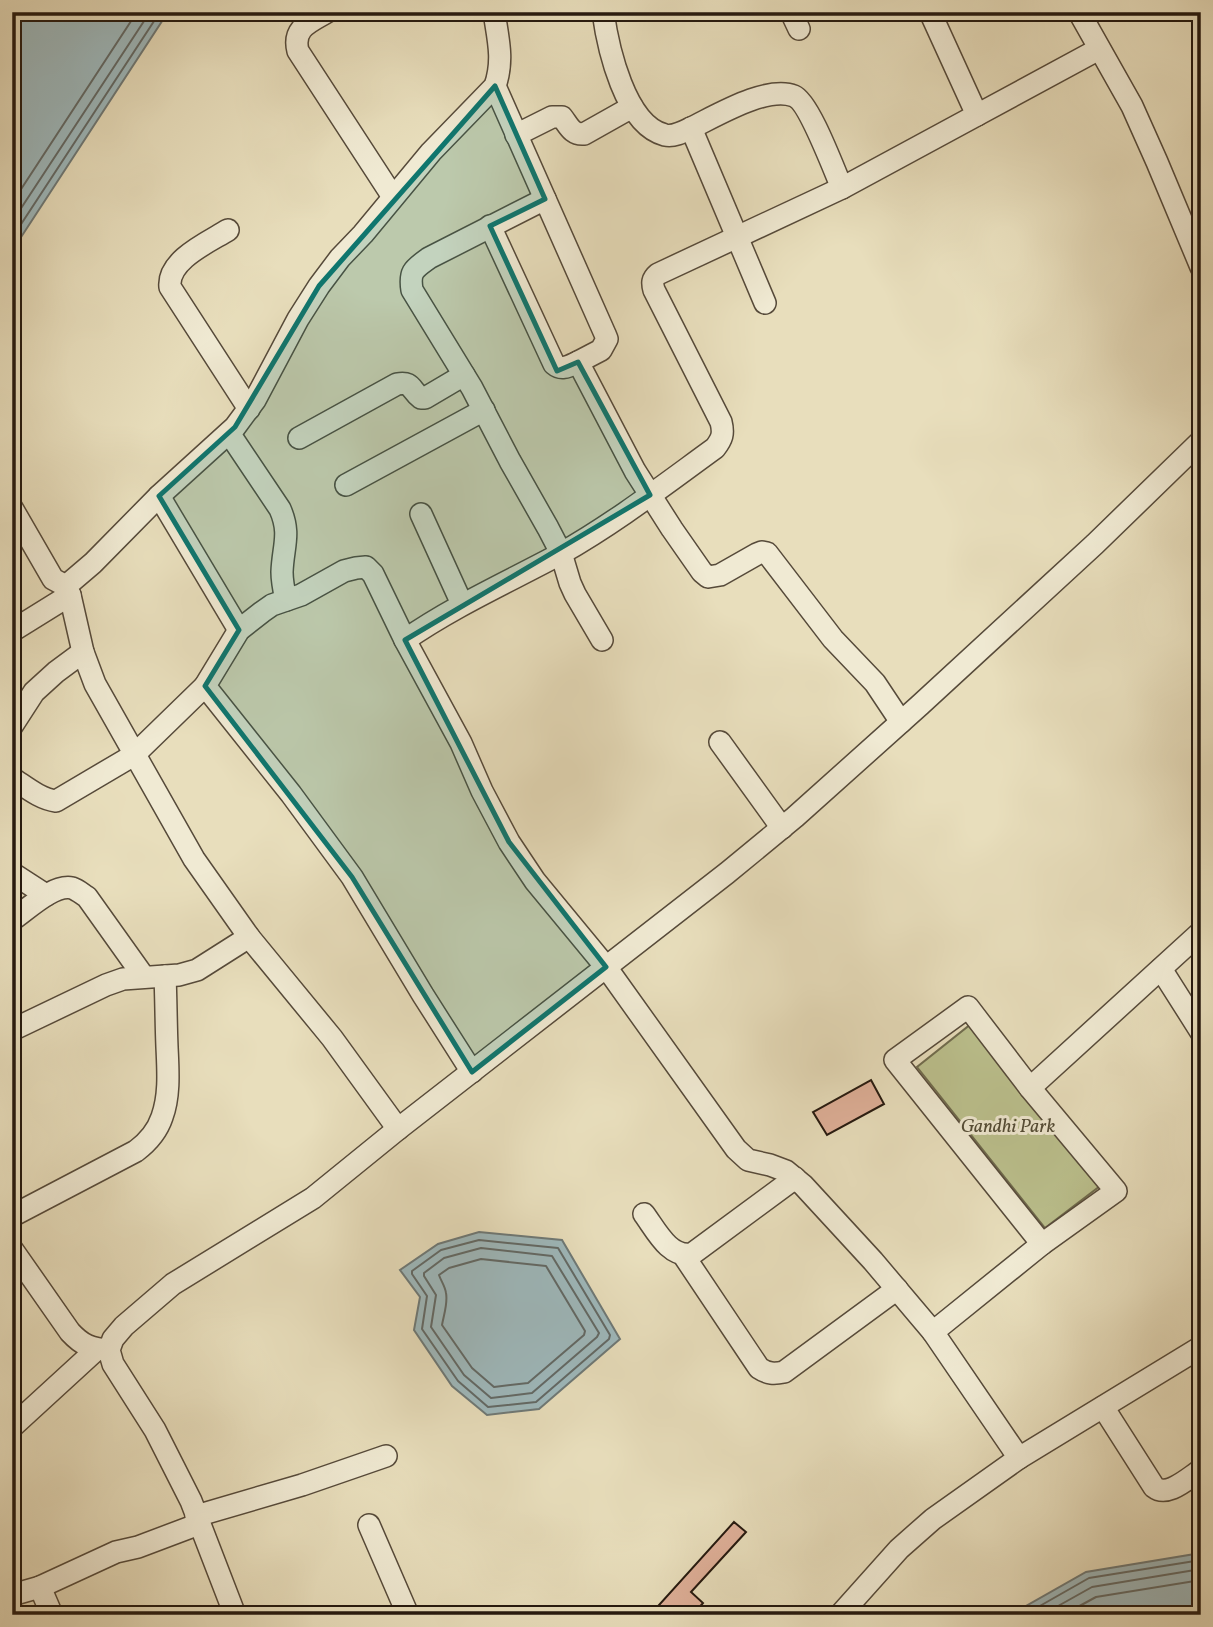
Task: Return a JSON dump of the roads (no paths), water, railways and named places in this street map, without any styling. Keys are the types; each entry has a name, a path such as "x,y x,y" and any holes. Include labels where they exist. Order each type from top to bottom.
{"street":[{"path":"327,12 306,24 299,32 296,42 298,51 393,197"},
{"path":"12,631 68,591 159,496 229,433 249,409 319,285 431,152 495,86 501,57 494,12"},
{"path":"603,12 609,50 632,107 642,121 656,132 673,136 756,98 783,94 796,96 812,118 842,188"},
{"path":"930,12 977,115"},
{"path":"1079,12 1132,106 1201,267"},
{"path":"405,640 462,604 561,553 619,517 715,448 722,439 724,431 721,422 654,290 653,277 842,188 1099,49"},
{"path":"490,226 554,364 563,368 601,349 607,339 495,86"},
{"path":"516,135 558,116 562,117 572,132 577,135 584,134 632,107"},
{"path":"691,128 765,303"},
{"path":"545,199 429,258 415,269 410,279 412,290 484,410 561,553 570,583 602,640"},
{"path":"228,230 181,261 171,272 169,279 170,287 249,409"},
{"path":"578,362 635,471 702,572 708,576 720,575 757,554 767,553 833,639 875,683 901,722"},
{"path":"299,438 397,384 409,384 418,396 425,398 464,375"},
{"path":"346,485 484,410"},
{"path":"229,433 286,522 282,571 286,600"},
{"path":"12,1427 103,1350 124,1326 173,1284 313,1198 782,828 1095,544 1201,441"},
{"path":"159,496 239,630"},
{"path":"12,508 53,579 68,591 83,652 95,684 194,859 270,965 332,1038 398,1129"},
{"path":"421,514 462,604"},
{"path":"12,778 41,797 57,801 134,755 205,686 239,630 262,612 344,571 366,567 373,574 461,743 509,842 535,881 606,967 736,1149 748,1160 786,1171 811,1194 933,1332 1019,1458"},
{"path":"12,726 34,692 83,652"},
{"path":"205,686 291,793 352,877 472,1072"},
{"path":"720,743 782,828"},
{"path":"12,873 46,895"},
{"path":"12,920 56,890 68,887 87,897 155,976 168,1072 163,1116 147,1143 12,1216"},
{"path":"1030,1088 1201,932"},
{"path":"12,1030 123,979 179,975 197,970 249,937"},
{"path":"1161,969 1201,1032"},
{"path":"933,1332 1042,1244 1116,1191 1030,1088 968,1007 895,1060 1042,1244"},
{"path":"644,1214 668,1246 684,1256 702,1248 795,1178"},
{"path":"12,1249 79,1342 103,1350 155,1430 191,1501 235,1615"},
{"path":"684,1256 759,1368 766,1373 784,1372 897,1289"},
{"path":"840,1615 899,1549 933,1519 1019,1458 1201,1347"},
{"path":"1103,1406 1158,1491 1164,1492 1201,1470"},
{"path":"12,1595 40,1587 116,1552 138,1547 198,1520 386,1456"},
{"path":"369,1525 408,1615"},
{"path":"40,1587 52,1615"}],"water":[{"path":"12,12 168,12 12,251"},
{"path":"479,1232 562,1240 620,1339 539,1409 487,1415 452,1386 414,1330 420,1297 400,1270 438,1244"},
{"path":"1201,1553 1201,1615 1010,1615 1086,1572"}],"park label":[{"name":"Gandhi Park","path":"1008,1127"}]}
